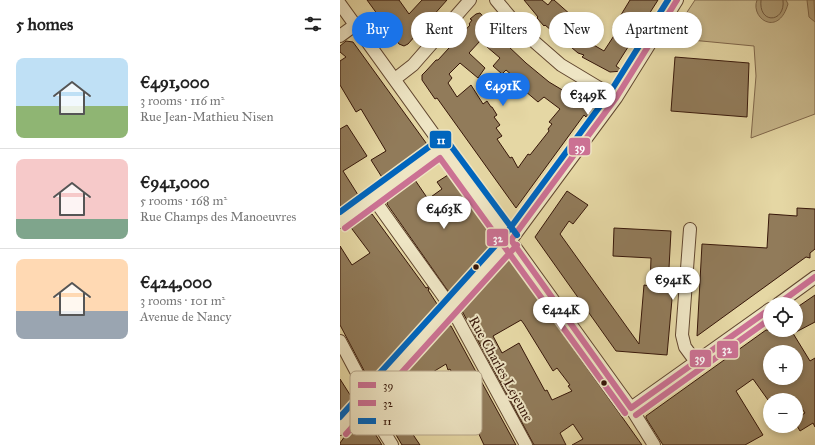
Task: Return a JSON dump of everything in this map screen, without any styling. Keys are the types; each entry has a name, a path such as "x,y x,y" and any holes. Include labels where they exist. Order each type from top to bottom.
{"street":[{"path":"395,79 413,65 470,0"},
{"path":"496,0 522,31 561,65 616,98"},
{"path":"393,371 511,240 616,98 677,0"},
{"path":"340,4 352,21"},
{"path":"340,36 352,27"},
{"path":"372,48 631,408 654,445"},
{"path":"340,222 442,147"},
{"name":"Rue Charles Lejeune","path":"373,198 451,307 526,445"},
{"path":"690,229 682,335 685,347 696,362"},
{"path":"788,297 815,277"},
{"path":"631,408 763,314"},
{"path":"340,340 356,371"},
{"path":"340,429 350,418"},
{"path":"386,435 392,445"}],"shaded area":[{"path":"695,0 815,0 815,114 751,138 756,76 754,46 702,41 702,12 687,12"}],"water":[{"path":"757,0 786,0 788,4 784,14 778,20 766,22 757,13"},
{"path":"807,0 814,0 815,22 809,17"}],"building":[{"path":"367,0 399,0 409,14 422,0 447,0 436,12 411,12 411,41 404,46 403,12 376,12"},
{"path":"524,0 542,0 548,5 552,0 554,0 568,12 549,12 549,28 541,23 541,12 534,12"},
{"path":"630,0 658,0 650,12 623,12"},
{"path":"475,15 475,46 469,53 485,68 478,78 460,63 449,74 452,78 448,83 457,97 471,85 483,104 487,101 492,107 497,115 494,117 500,125 496,128 502,136 497,139 510,158 512,157 518,168 528,154 530,155 549,131 548,129 552,124 549,122 560,109 544,97 538,102 525,91 527,88 506,70 502,74 493,66 500,58 488,48 510,48 549,82 589,106 590,112 586,117 584,115 516,208 437,98 435,99 422,80 422,75 449,48 467,48 467,28 472,20 470,19"},
{"path":"612,39 612,48 627,48 616,66 623,71 610,72 582,57 584,55 578,53 572,48 599,48 604,51"},
{"path":"346,41 352,42 352,48 357,48 429,147 416,157 392,170 393,172 383,179 371,160 386,151 361,109 356,112 340,85 340,61 346,57 340,52 340,46"},
{"path":"675,57 749,63 747,117 671,111"},
{"path":"347,125 367,156 343,171 360,198 340,212 340,129"},
{"path":"448,175 498,240 498,243 478,263 455,291 448,291 387,204 388,199 415,180 428,199 442,189 437,182"},
{"path":"567,191 588,205 573,224 569,221 560,234 639,344 644,285 650,286 651,258 613,256 614,228 671,231 669,268 672,268 671,288 673,288 667,355 616,351 535,237"},
{"path":"797,208 815,209 815,249 810,253 810,258 806,257 697,336 702,244 767,248 769,214 797,216"},
{"path":"365,213 372,214 426,288 428,287 428,290 437,304 437,309 382,371 364,371 340,325 340,246 352,265 370,253 349,225"},
{"path":"503,260 510,260 642,445 572,445 583,439 573,424 560,433 566,445 534,445 462,311 463,306","holes":["521,320 553,371 557,368 570,385 568,386 572,391 552,400 547,390 545,391 519,343 502,353 493,336"]},
{"path":"815,295 815,322 803,328 803,303"},
{"path":"446,325 451,326 476,371 451,371 450,369 448,370 446,364 435,371 404,371"},
{"path":"763,332 763,337 795,337 800,345 763,345 763,385 803,385 803,350 810,361 815,358 815,427 813,423 803,429 803,414 805,413 803,410 803,393 763,393 753,379 736,391 763,435 745,445 663,445 646,416"},
{"path":"340,379 350,395 350,406 340,417"},
{"path":"482,383 516,445 484,445 479,435 482,435"},
{"path":"350,429 350,435 376,435 382,445 340,445"},
{"path":"396,435 413,435 420,445 402,445"}],"transit line":[{"name":"11","path":"382,371 505,235 609,94 668,0"},
{"name":"39","path":"511,240 616,98 677,0"},
{"name":"11","path":"340,212 437,141 443,139 448,142 517,235"},
{"name":"32","path":"345,228 440,158 625,413"},
{"name":"39","path":"511,240 631,408"},
{"name":"32","path":"403,371 517,245"},
{"name":"39","path":"788,297 815,277"},
{"name":"39","path":"631,408 763,314"},
{"name":"32","path":"636,415 763,324"},
{"name":"11","path":"340,417 350,406"},
{"name":"32","path":"346,434 350,430"}]}
